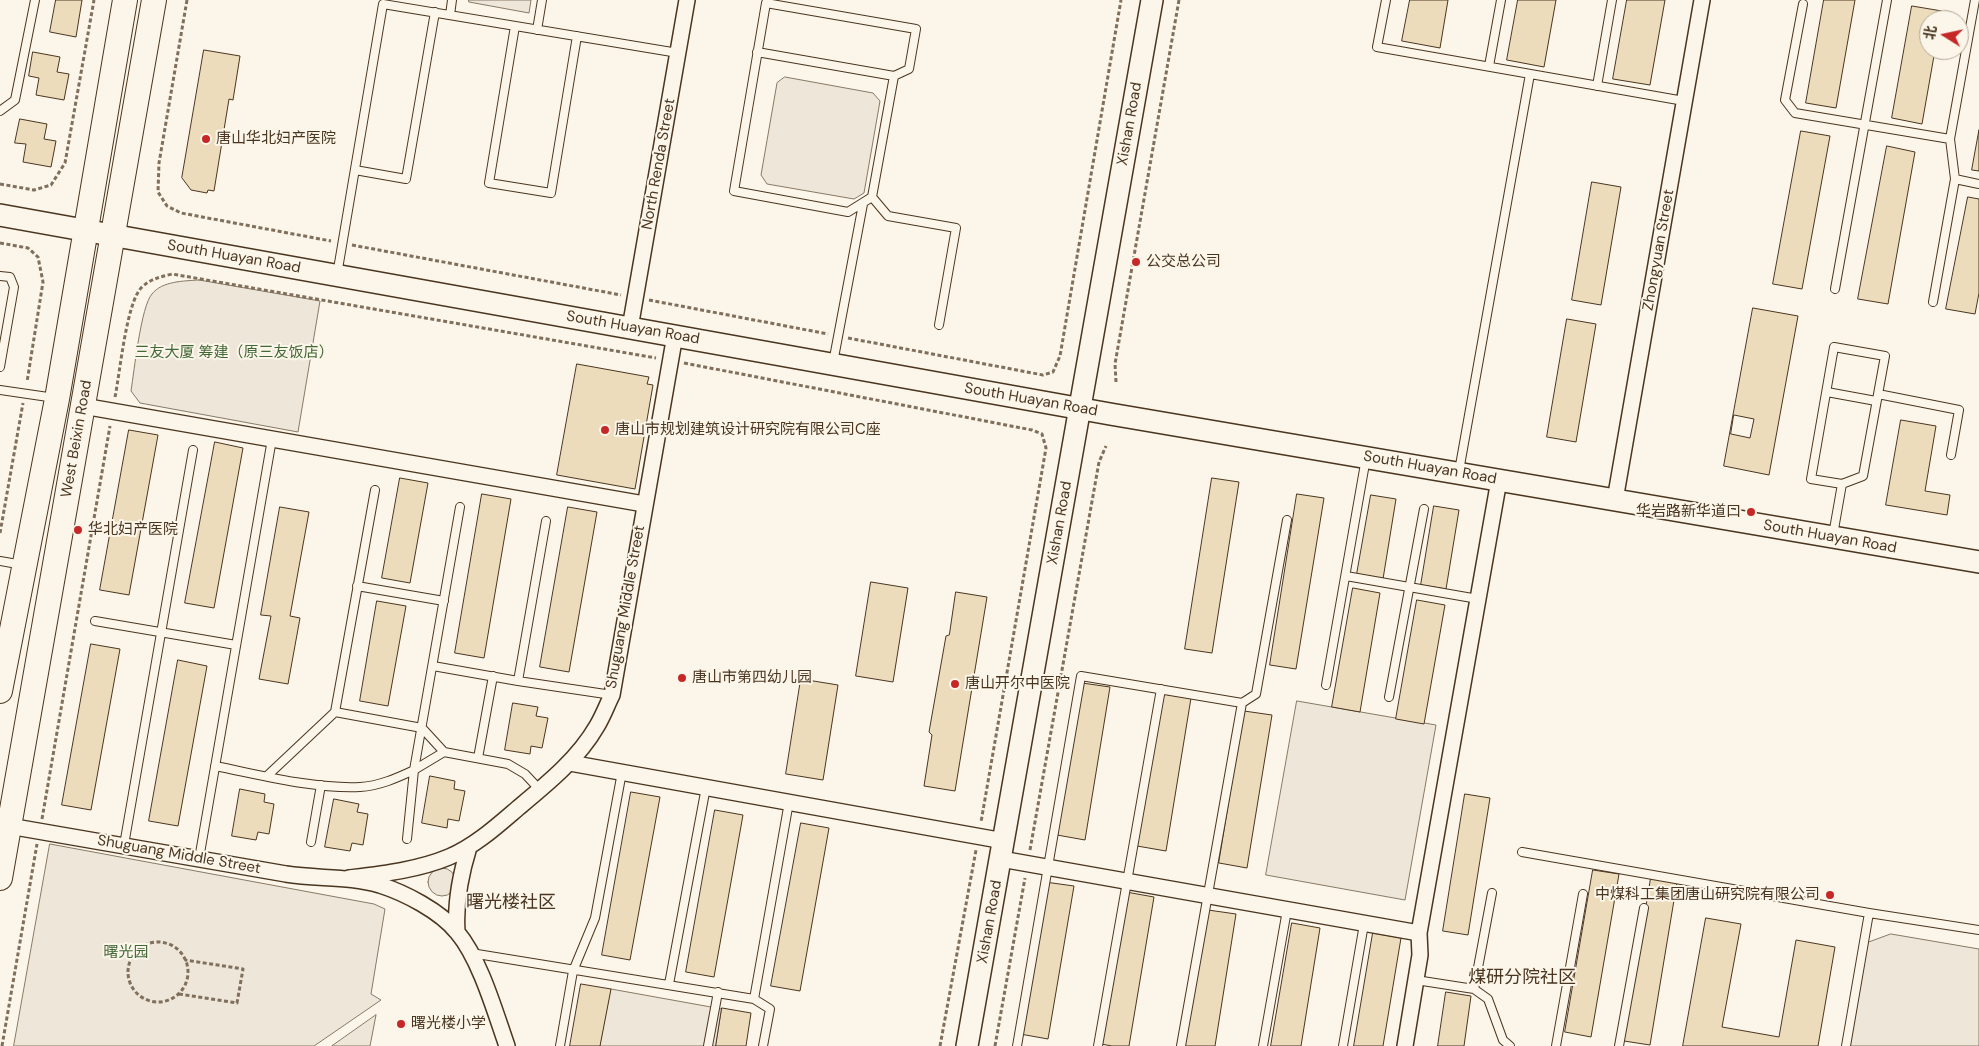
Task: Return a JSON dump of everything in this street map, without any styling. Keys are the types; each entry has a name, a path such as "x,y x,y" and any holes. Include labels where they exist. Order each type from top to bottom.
{"main road":[{"name":"West Beixin Road","path":"0,690 26,566 57,399 125,0"},
{"name":"West Beixin Road","path":"0,878 154,0"}],"street":[{"name":"North Renda Street","path":"630,328 687,0"},
{"name":"Xishan Road","path":"968,1046 1152,0"},
{"name":"Zhongyuan Street","path":"1615,500 1702,0"},
{"name":"South Huayan Road","path":"0,215 675,335 833,365 1979,562"},
{"name":"Shuguang Middle Street","path":"348,878 395,872 422,866 448,858 469,847 540,790 570,763 597,726 612,695 675,335"},
{"path":"83,406 644,504"},
{"path":"1405,1046 1420,955 1419,933 1499,480"},
{"path":"570,763 978,836 1028,864 1419,933"},
{"name":"Shuguang Middle Street","path":"10,826 292,875 348,878 380,885 404,894 428,908 457,931 471,953 507,1046"},
{"path":"457,931 456,908 461,873 469,847"}],"lane":[{"path":"0,111 15,100 35,0"},
{"path":"450,15 452,0"},
{"path":"537,30 542,0"},
{"path":"1386,0 1377,47 1684,101"},
{"path":"1489,66 1501,0"},
{"path":"1597,86 1612,0"},
{"path":"1835,289 1887,0"},
{"path":"1933,302 1955,179 1950,139 1975,0"},
{"path":"758,52 894,76 909,68 916,29 766,3 734,191 848,212 872,198 894,76"},
{"path":"337,275 382,4 678,53"},
{"path":"1803,4 1785,100 1795,112 1865,126 1950,139"},
{"path":"355,170 406,179 435,12"},
{"path":"515,26 489,183 551,193 577,36"},
{"path":"1458,473 1530,74"},
{"path":"1955,179 1979,184"},
{"path":"872,198 888,216 956,228 939,324"},
{"path":"833,365 862,204"},
{"path":"0,276 10,278 14,287 0,367"},
{"path":"1834,347 1885,356 1877,397 1863,476 1842,484 1811,479 1834,347"},
{"path":"0,390 57,399"},
{"path":"1827,392 1877,397 1959,410 1951,455"},
{"path":"199,859 272,439"},
{"path":"124,845 193,450"},
{"path":"1326,685 1366,457"},
{"path":"1832,537 1842,484"},
{"path":"267,776 335,712 375,490"},
{"path":"407,839 414,770 434,666 460,507"},
{"path":"1389,697 1424,509"},
{"path":"1017,1046 1081,676 1242,703 1256,694 1287,520"},
{"path":"518,681 546,521"},
{"path":"0,561 26,566"},
{"path":"1346,576 1478,599"},
{"path":"357,586 444,601"},
{"path":"95,621 236,645"},
{"path":"434,666 612,695"},
{"path":"478,758 493,676"},
{"path":"1098,1046 1161,689"},
{"path":"1181,1046 1242,703"},
{"path":"335,712 422,728 444,752 508,764 524,774 540,790"},
{"path":"215,766 321,785 361,787 390,781 414,770 444,752"},
{"path":"560,1046 573,971 595,918 622,772"},
{"path":"311,842 321,785"},
{"path":"669,984 706,787"},
{"path":"754,999 789,802"},
{"path":"1522,852 1870,913 1979,930"},
{"path":"1474,989 1492,892"},
{"path":"1556,1046 1583,894"},
{"path":"1619,1046 1644,908"},
{"path":"1264,1046 1287,910"},
{"path":"1846,1046 1870,913"},
{"path":"1342,1046 1364,924"},
{"path":"471,953 754,999 770,1009 763,1046"},
{"path":"1416,980 1474,989 1488,999 1503,1040 1510,1046"},
{"path":"708,1046 718,992"}],"path":[{"path":"0,184 34,190 51,184 65,163 94,0"},
{"path":"187,0 159,163 158,192 167,206 181,213 1044,374 1053,372 1060,356 1121,0"},
{"path":"1116,382 1115,364 1179,0"},
{"path":"0,244 28,248 38,257"},
{"path":"2,1046 131,310 140,289 154,278 172,274 670,361 1032,430 1042,434 1046,448 940,1046"},
{"path":"995,1046 1099,462 1106,446"},
{"path":"162,942 180,951 185,960 188,978 179,994 171,1000 151,1002 142,998 134,991 128,972 130,962 138,950 152,943 162,942"},
{"path":"179,994 237,1003 243,969 185,960"}],"green space":[{"path":"469,0 531,0 529,13 469,2"},
{"path":"785,77 873,93 880,101 864,193 854,199 767,184 761,175 777,83"},
{"name":"三友大厦 筹建（原三友饭店）","path":"199,280 320,301 298,432 140,403 131,391 141,325 144,312 152,294 161,286 167,284"},
{"path":"1297,701 1436,725 1405,900 1266,875"},
{"name":"曙光园","path":"50,844 374,904 385,909 371,994 381,1000 314,1046 14,1046"},
{"path":"442,868 452,872 456,882 452,892 442,896 432,892 428,882 432,872"},
{"path":"1891,934 1979,949 1979,1046 1849,1046 1867,943"},
{"path":"611,989 722,1009 716,1046 600,1046"},
{"path":"376,1015 370,1046 332,1046"}],"building":[{"path":"56,0 82,0 76,37 50,32"},
{"path":"1410,0 1448,0 1440,48 1402,41"},
{"path":"1518,0 1556,0 1544,67 1507,60"},
{"path":"1627,0 1665,0 1650,85 1613,79"},
{"path":"1824,0 1855,0 1836,108 1806,103"},
{"path":"1912,6 1936,10 1919,10 1919,60 1933,60 1922,124 1892,118"},
{"name":"唐山华北妇产医院","path":"204,50 240,56 233,100 229,99 214,191 208,190 207,193 191,190 182,178"},
{"path":"33,52 60,57 57,72 69,74 64,100 36,95 39,78 29,76"},
{"path":"20,119 47,124 44,139 56,141 51,167 23,162 26,144 15,143"},
{"path":"1979,130 1979,171 1972,170"},
{"path":"1801,131 1830,136 1802,289 1773,284"},
{"path":"1887,146 1915,152 1888,304 1858,299"},
{"path":"1592,182 1621,187 1601,305 1572,300"},
{"path":"1968,197 1979,199 1979,293 1975,314 1946,309"},
{"path":"1753,308 1798,316 1769,475 1724,466"},
{"path":"1567,319 1596,324 1576,442 1547,437"},
{"name":"唐山市规划建筑设计研究院有限公司C座","path":"577,364 649,377 647,384 653,385 635,489 557,475"},
{"path":"1734,415 1754,419 1750,438 1731,434"},
{"path":"1901,420 1936,426 1925,491 1950,495 1947,515 1886,505"},
{"path":"129,430 158,435 129,595 100,590"},
{"path":"215,442 243,448 214,608 185,603"},
{"path":"400,478 428,483 410,583 382,578"},
{"path":"1212,478 1239,482 1212,653 1185,649"},
{"path":"482,494 511,499 484,658 455,653"},
{"path":"1297,494 1324,498 1296,669 1270,665"},
{"path":"1371,495 1396,499 1383,579 1357,574"},
{"path":"1434,506 1459,510 1446,589 1421,585"},
{"path":"280,507 309,512 290,616 300,618 288,684 259,679 271,616 261,615"},
{"path":"568,507 597,512 569,672 540,667"},
{"path":"871,582 908,588 893,682 856,676"},
{"path":"1353,588 1380,593 1360,712 1332,707"},
{"name":"唐山开尔中医院","path":"956,592 987,597 955,791 924,786 932,735 929,732"},
{"path":"1417,600 1445,605 1424,724 1396,719"},
{"path":"377,601 406,606 388,706 360,701"},
{"path":"91,644 120,649 91,810 62,805"},
{"path":"178,660 207,666 178,826 149,821"},
{"path":"801,679 838,685 823,780 786,774"},
{"path":"1082,683 1110,687 1085,840 1057,835"},
{"path":"1163,694 1191,698 1166,851 1137,846"},
{"path":"513,703 538,707 536,716 548,718 542,748 531,746 530,754 505,750"},
{"path":"1244,711 1272,715 1247,868 1219,863"},
{"path":"430,776 455,781 454,789 465,791 459,821 448,819 447,828 422,823"},
{"path":"240,789 265,794 264,802 274,804 269,834 258,832 256,840 232,836"},
{"path":"631,792 660,797 630,960 602,955"},
{"path":"1465,794 1490,798 1468,935 1443,931"},
{"path":"334,799 359,804 357,812 368,814 363,845 352,843 350,851 325,847"},
{"path":"715,810 743,815 714,977 686,972"},
{"path":"801,823 829,828 800,991 771,986"},
{"path":"1593,870 1619,874 1591,1037 1565,1032"},
{"path":"1651,878 1677,882 1650,1045 1624,1041"},
{"path":"1045,882 1074,886 1048,1039 1020,1034"},
{"path":"1126,892 1154,897 1129,1046 1112,1046 1101,1044"},
{"path":"1208,910 1236,914 1215,1046 1185,1046"},
{"path":"1706,918 1741,924 1722,1027 1779,1037 1796,940 1835,947 1818,1046 1683,1046"},
{"path":"1292,923 1320,928 1301,1046 1271,1046"},
{"path":"1373,933 1401,938 1383,1046 1354,1046"},
{"path":"581,984 611,989 600,1046 570,1046"},
{"path":"1446,992 1471,996 1464,1046 1438,1046"},
{"path":"722,1008 751,1013 746,1046 716,1046"}],"place":[{"name":"唐山华北妇产医院","path":"206,139"},
{"name":"公交总公司","path":"1136,262"},
{"name":"唐山市规划建筑设计研究院有限公司C座","path":"605,430"},
{"name":"华岩路新华道口","path":"1751,512"},
{"name":"华北妇产医院","path":"78,530"},
{"name":"唐山市第四幼儿园","path":"682,678"},
{"name":"唐山开尔中医院","path":"955,684"},
{"name":"中煤科工集团唐山研究院有限公司","path":"1830,895"},
{"name":"曙光楼小学","path":"401,1024"}],"district":[{"name":"曙光楼社区","path":"511,903"},
{"name":"煤研分院社区","path":"1522,978"}]}
